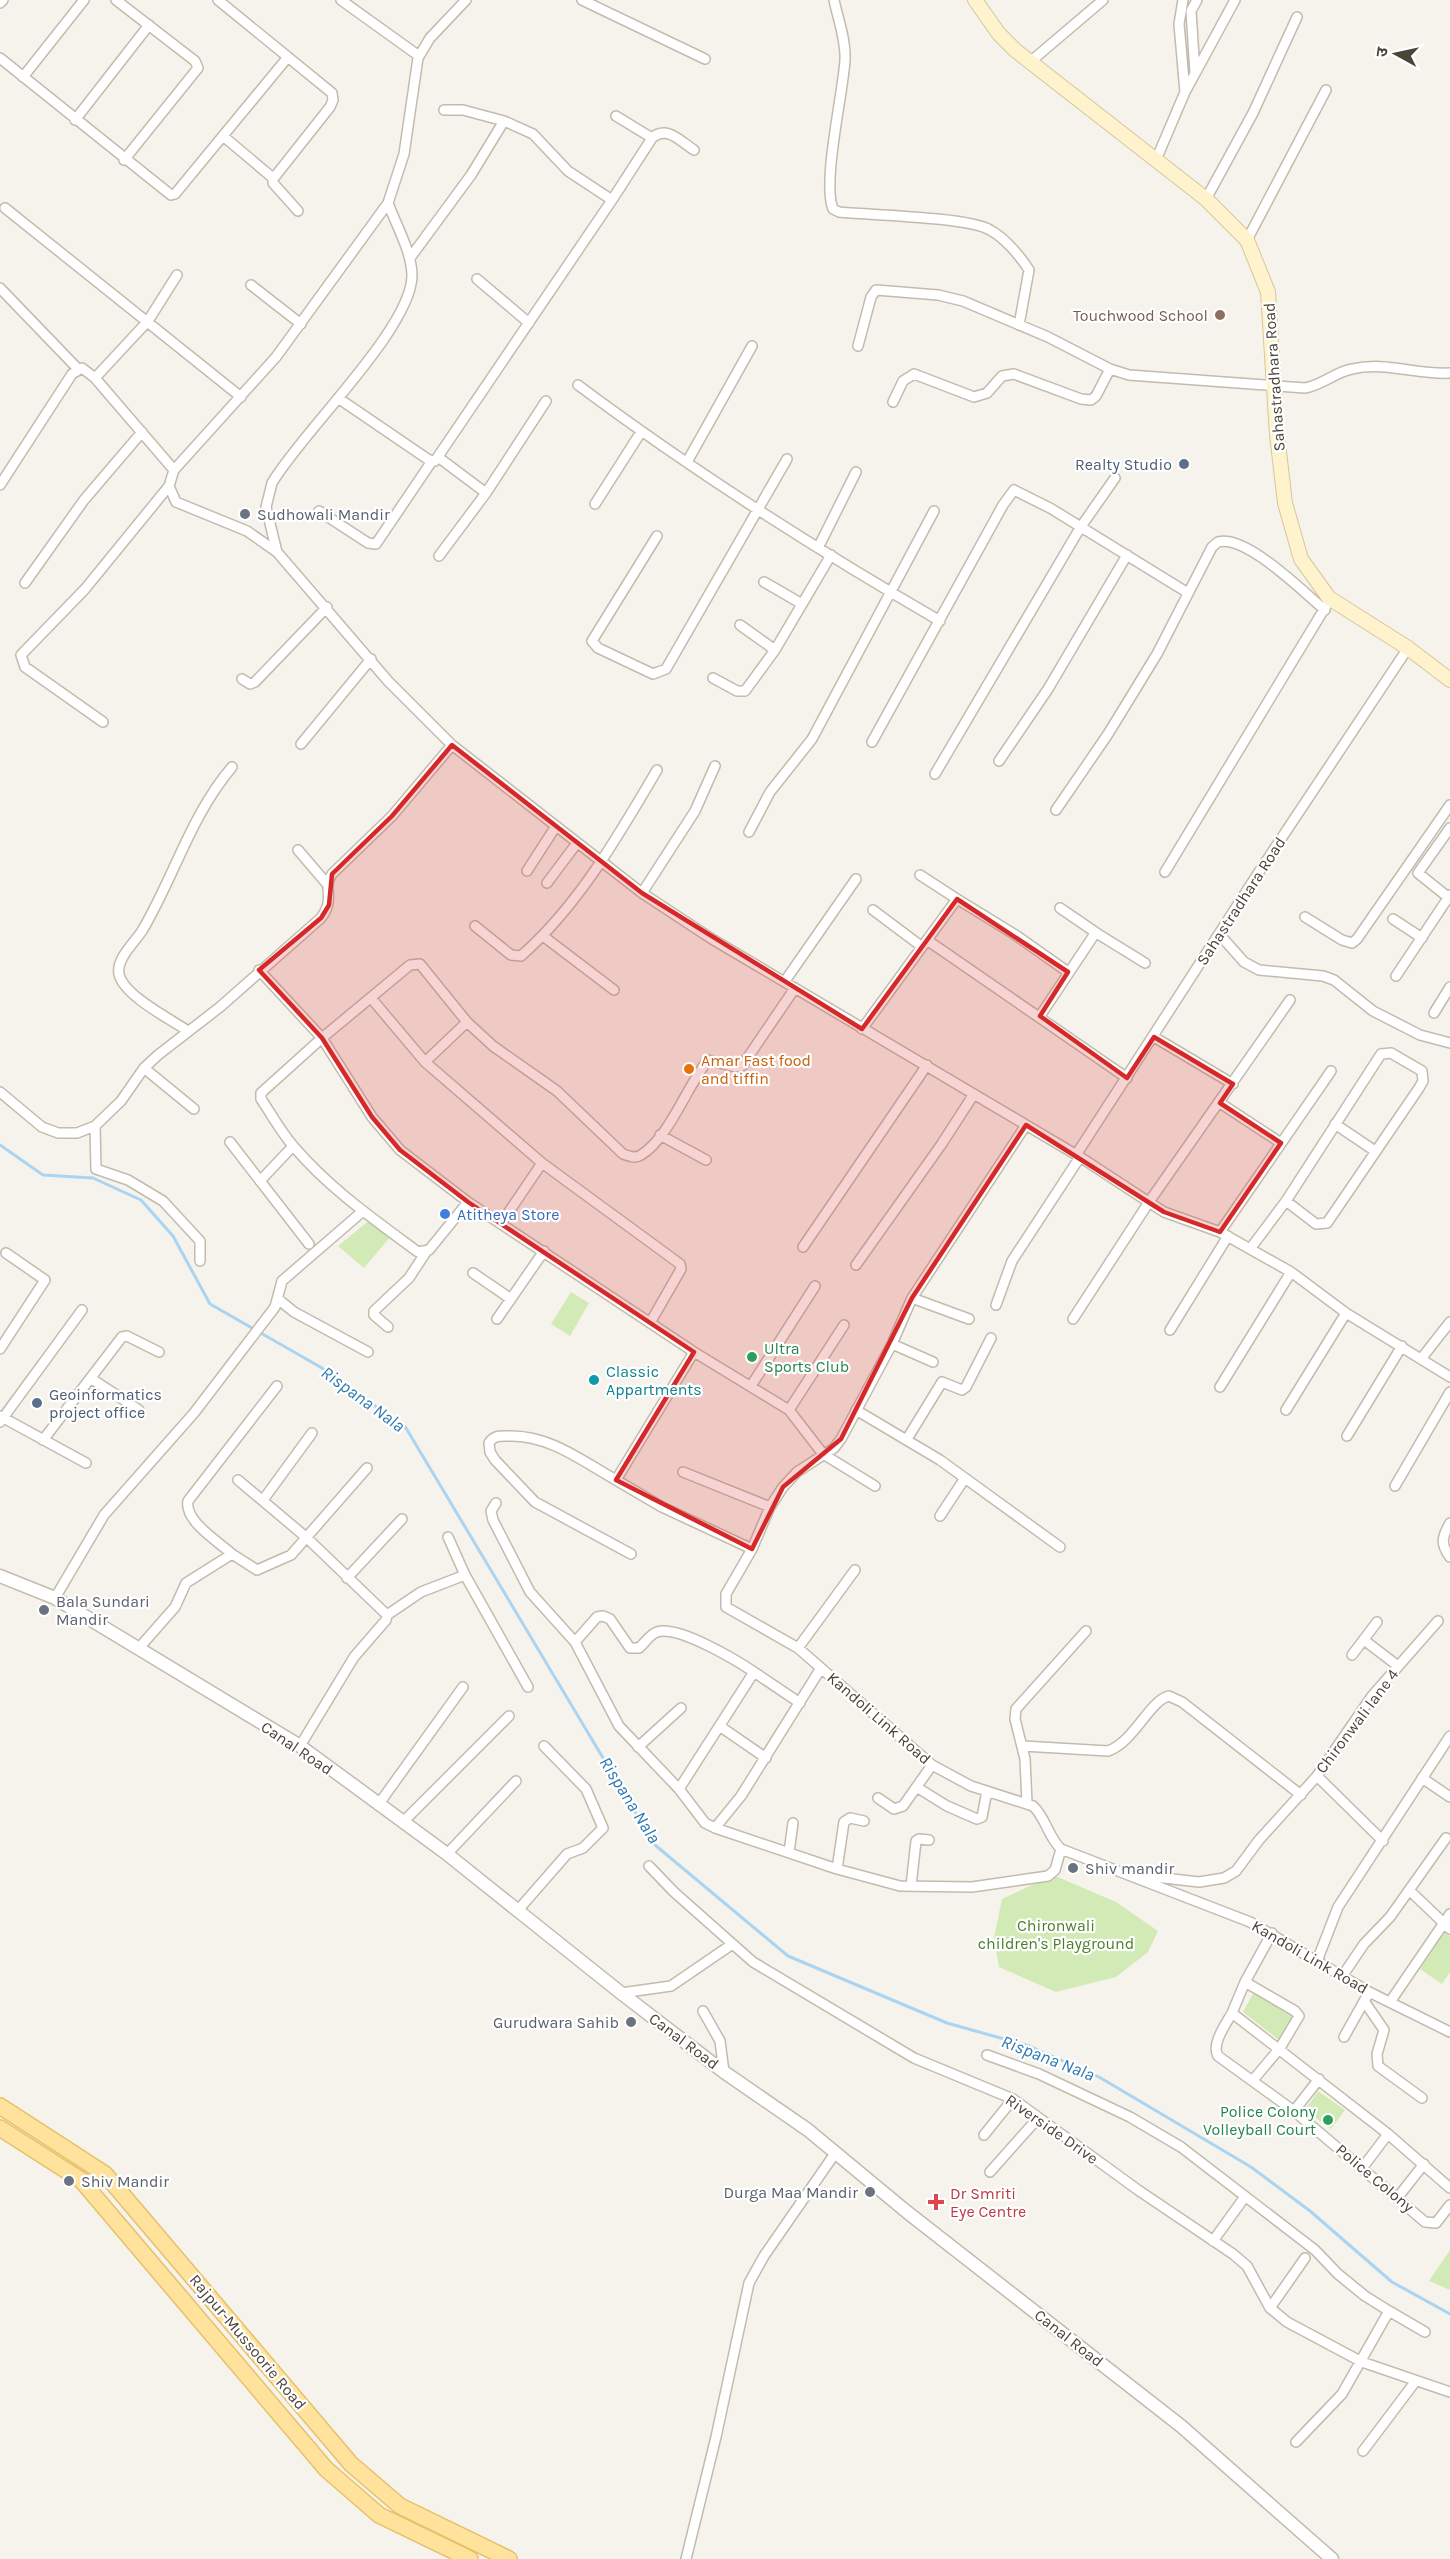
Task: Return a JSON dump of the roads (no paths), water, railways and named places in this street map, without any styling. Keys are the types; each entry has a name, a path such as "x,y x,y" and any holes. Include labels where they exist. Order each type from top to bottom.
{"main road":[{"name":"Sahastradhara Road","path":"975,0 999,34 1030,62 1206,199 1247,240 1268,292 1285,503 1301,559 1327,604 1408,648 1450,680"},
{"name":"Rajpur-Mussoorie Road","path":"0,2106 105,2174 351,2464 400,2506 509,2559"},
{"name":"Rajpur-Mussoorie Road","path":"0,2128 81,2180 326,2469 379,2515 470,2559"}],"street":[{"path":"22,77 84,0"},
{"path":"116,0 195,61 198,68 124,160"},
{"path":"218,0 332,93 333,100 273,178"},
{"path":"341,0 419,56"},
{"path":"103,722 25,667 21,655 85,589 169,486 174,470 241,397 301,324 387,202 404,154 419,56 430,38 466,0"},
{"path":"582,0 705,58"},
{"path":"834,0 845,61 832,174 830,200 833,209 839,212 955,222 990,230 1011,248 1029,270 1019,325"},
{"path":"1030,62 1103,0"},
{"path":"1183,0 1178,16 1185,92"},
{"path":"1196,73 1191,11 1197,0"},
{"path":"1156,160 1185,92 1235,0"},
{"path":"1206,199 1253,112 1297,17"},
{"path":"75,120 149,25"},
{"path":"0,58 124,160 171,195 175,194 288,57"},
{"path":"1247,240 1326,90"},
{"path":"444,110 464,110 504,121 533,134 568,171 612,200"},
{"path":"616,116 652,138"},
{"path":"410,258 471,175 504,121"},
{"path":"319,511 368,543 376,544 529,323 652,138 659,132 667,132 694,150"},
{"path":"223,136 273,178 273,183 298,211"},
{"path":"277,552 268,519 268,492 274,479 377,347 402,309 411,289 410,258 387,202"},
{"path":"5,208 241,397"},
{"path":"95,378 148,321 177,275"},
{"path":"477,279 529,323"},
{"path":"251,285 301,324"},
{"path":"0,288 78,369 84,369 95,378 174,470"},
{"path":"858,346 870,297 876,290 954,298 1048,337 1110,369 1152,379 1275,387 1320,386 1350,369 1384,366 1450,373"},
{"path":"687,462 752,346"},
{"path":"0,485 23,446 78,369"},
{"path":"893,402 903,381 914,374 974,397 983,395 1002,376 1014,374 1081,399 1091,400 1096,396 1110,369"},
{"path":"578,385 641,432 818,548 940,621"},
{"path":"338,398 486,493"},
{"path":"439,556 486,493 546,400"},
{"path":"25,584 84,500 142,432"},
{"path":"595,504 641,432"},
{"path":"657,537 592,641 598,648 653,674 666,669 787,459"},
{"path":"818,548 856,472"},
{"path":"935,774 1080,528 1115,478"},
{"path":"169,486 171,496 182,507 204,512 246,531 277,552 413,707 452,745 642,893 712,939 862,1029 927,1065 1078,1156 1149,1202 1174,1216 1224,1234 1291,1272 1346,1313 1450,1377"},
{"path":"872,742 1012,491 1018,490 1188,593"},
{"path":"749,832 770,792 812,739 934,511"},
{"path":"1056,810 1108,734 1157,654 1212,547 1218,542 1229,540 1270,564 1327,604 1165,872"},
{"path":"713,678 736,691 743,692 775,650 831,555"},
{"path":"999,761 1042,698 1127,555"},
{"path":"764,582 802,604"},
{"path":"242,679 248,684 255,682 327,607"},
{"path":"740,625 775,650"},
{"name":"Sahastradhara Road","path":"996,1305 1012,1261 1257,875 1408,648"},
{"path":"301,744 371,659"},
{"path":"0,1092 42,1127 58,1133 77,1133 95,1126 121,1101 144,1068 220,1007 259,970 321,918 329,905 328,885 332,874 392,816 452,745"},
{"path":"642,893 694,810 715,766"},
{"path":"188,1031 137,998 120,979 118,970 122,959 151,915 198,819 232,767"},
{"path":"475,926 517,957 543,936 602,861 657,770"},
{"path":"1305,917 1342,940 1352,942 1357,939 1450,805"},
{"path":"527,871 556,826"},
{"path":"1396,976 1449,896 1418,873 1449,831"},
{"path":"547,883 577,843"},
{"path":"298,850 328,885"},
{"path":"920,875 1014,933 1068,972"},
{"path":"785,981 856,879"},
{"path":"862,1029 957,899"},
{"path":"1060,908 1145,963"},
{"path":"873,910 1040,1016 1127,1078"},
{"path":"1393,919 1422,938"},
{"path":"1040,1016 1093,936 1098,934"},
{"path":"1220,935 1244,962 1259,970 1323,976 1334,980 1373,1011 1420,1035 1450,1043"},
{"path":"543,936 614,990"},
{"path":"426,1252 418,1251 363,1211 293,1146 261,1099 261,1093 322,1038 410,965 420,964 467,1022 506,1057 557,1091 623,1154 631,1157 641,1155 660,1135 706,1062 712,1059 735,1067 742,1066 795,988"},
{"path":"259,970 322,1038 383,1132 400,1150 468,1202 502,1222 694,1352 789,1410 824,1454 875,1486"},
{"path":"1434,1013 1450,987"},
{"path":"371,998 425,1062 542,1163 680,1264 681,1269 650,1323"},
{"path":"1073,1319 1149,1202 1290,1000"},
{"path":"425,1062 467,1022"},
{"path":"1154,1037 1233,1084"},
{"path":"1250,1249 1286,1202 1381,1054 1391,1053 1422,1071 1423,1081 1419,1088 1326,1223 1316,1224 1286,1202"},
{"path":"803,1247 876,1136 927,1065"},
{"path":"144,1068 194,1109"},
{"path":"1170,1330 1224,1234 1281,1143 1331,1071"},
{"path":"856,1265 941,1145 974,1094"},
{"path":"1220,1103 1281,1143"},
{"path":"1335,1124 1375,1151"},
{"path":"631,1554 535,1502 495,1460 488,1447 492,1439 497,1436 536,1437 547,1440 662,1507 752,1549 770,1507 790,1478 841,1439 892,1344 912,1298 1026,1125"},
{"path":"95,1126 96,1169 128,1180 163,1201 200,1241 200,1261"},
{"path":"660,1135 706,1160"},
{"path":"230,1142 309,1244"},
{"path":"260,1181 293,1146"},
{"path":"502,1222 542,1163"},
{"path":"387,1327 374,1315 374,1311 409,1278 426,1252 468,1202"},
{"path":"55,1598 104,1515 190,1418 276,1303 280,1285 285,1278 363,1211"},
{"path":"497,1319 544,1251"},
{"path":"0,1349 45,1280 6,1253"},
{"path":"1220,1387 1291,1272"},
{"path":"473,1273 511,1299"},
{"path":"752,1386 815,1286"},
{"path":"912,1298 969,1319"},
{"path":"276,1303 368,1352"},
{"path":"82,1310 1,1418 86,1463"},
{"path":"1286,1410 1346,1313"},
{"path":"1421,1359 1450,1322"},
{"path":"789,1410 844,1325"},
{"path":"43,1440 122,1337 127,1336 159,1352"},
{"path":"907,1439 942,1382 962,1390 966,1387 991,1338"},
{"path":"892,1344 933,1362"},
{"path":"1347,1436 1402,1346"},
{"path":"616,1480 694,1352"},
{"path":"92,1379 139,1410"},
{"path":"277,1386 188,1501 187,1510 193,1518 232,1554 254,1570 260,1570 291,1555 367,1468"},
{"path":"1395,1486 1450,1392"},
{"path":"856,1410 907,1439 1060,1547"},
{"path":"263,1500 312,1433"},
{"path":"683,1472 770,1507"},
{"path":"940,1516 965,1478"},
{"path":"238,1480 307,1538 387,1615"},
{"path":"496,1503 491,1511 493,1520 530,1592 575,1642 613,1718 679,1789 705,1822 715,1828 837,1869 900,1886 972,1887 1048,1876 1055,1870 1061,1849 1056,1844 1040,1812 1027,1803 1023,1746 1015,1719 1016,1709 1086,1631"},
{"path":"348,1578 402,1519"},
{"path":"1450,1523 1442,1540 1442,1547 1450,1557"},
{"path":"448,1538 465,1575 528,1687"},
{"name":"Kandoli Link Road","path":"752,1549 726,1594 725,1602 731,1612 798,1648 932,1765 987,1791 1027,1803"},
{"path":"139,1648 175,1607 186,1583 232,1554"},
{"path":"798,1648 855,1570"},
{"path":"300,1746 345,1670 386,1620 387,1615 421,1592 465,1575"},
{"name":"Canal Road","path":"0,1576 55,1598 300,1746 447,1854 724,2072 836,2152 907,2212 1181,2426 1332,2559"},
{"path":"575,1642 597,1617 603,1616 610,1619 630,1648 639,1648 655,1633 666,1632 710,1645 800,1703"},
{"name":"Chironwali lane 4","path":"1120,1872 1199,1882 1224,1878 1236,1871 1258,1840 1317,1776 1372,1696 1438,1621"},
{"path":"1352,1655 1377,1622"},
{"path":"1364,1640 1398,1666"},
{"path":"715,1828 766,1758 821,1668"},
{"path":"679,1789 721,1727 754,1672"},
{"path":"378,1805 462,1687"},
{"path":"1023,1746 1108,1751 1117,1748 1161,1699 1169,1696 1182,1702 1301,1795"},
{"path":"638,1747 681,1708"},
{"path":"403,1822 509,1716"},
{"path":"721,1727 766,1758"},
{"path":"1317,1961 1338,1907 1450,1736"},
{"path":"519,1909 567,1854 583,1848 603,1827 586,1789 544,1746"},
{"path":"878,1798 898,1809 918,1788 932,1765"},
{"path":"1317,1776 1383,1841"},
{"path":"1422,1778 1450,1797"},
{"path":"447,1854 516,1781"},
{"path":"918,1788 947,1806 977,1819 982,1817 987,1791"},
{"path":"837,1869 844,1822 850,1818 864,1821"},
{"path":"789,1852 793,1823"},
{"path":"1343,1974 1364,1944 1390,1917 1446,1838"},
{"path":"912,1886 916,1841 929,1840"},
{"name":"Kandoli Link Road","path":"1061,1849 1272,1933 1370,1992 1450,2032"},
{"name":"Riverside Drive","path":"650,1866 731,1945 781,1981 905,2053 1013,2099 1214,2241 1247,2266 1270,2308 1314,2338 1362,2362 1415,2382 1450,2392"},
{"path":"1409,1890 1447,1926"},
{"path":"1390,2002 1447,1926 1450,1914"},
{"path":"1272,1933 1245,1982 1232,2013 1388,2134 1450,2188"},
{"path":"621,1993 671,1986 731,1945"},
{"path":"1245,1982 1298,2013 1298,2020 1280,2048 1253,2080"},
{"path":"1344,2037 1370,1992"},
{"path":"1364,2001 1384,2030 1377,2054 1378,2066 1422,2098"},
{"path":"703,2011 720,2041 724,2072"},
{"name":"Police Colony","path":"1232,2013 1216,2044 1216,2053 1294,2111 1398,2196 1425,2222 1436,2223 1450,2205"},
{"path":"987,2055 1039,2074 1130,2117 1181,2147 1244,2198 1315,2250 1338,2274 1389,2311 1425,2332"},
{"path":"1294,2111 1319,2079"},
{"path":"984,2135 1013,2099"},
{"path":"990,2172 1038,2118"},
{"path":"1363,2168 1388,2134"},
{"path":"686,2559 716,2437 749,2283 764,2256 836,2152"},
{"path":"1398,2196 1424,2164"},
{"path":"1214,2241 1244,2198"},
{"path":"1270,2308 1305,2258"},
{"path":"1296,2442 1342,2394 1389,2311"},
{"path":"1363,2451 1415,2382"}],"waterway":[{"name":"Rispana Nala","path":"0,1145 43,1175 93,1178 141,1200 173,1236 210,1304 322,1368 406,1428 655,1845 788,1956 947,2023 1029,2046 1099,2077 1251,2167 1310,2211 1392,2282 1450,2314"}],"place":[{"name":"Touchwood School","path":"1220,315"},
{"name":"Realty Studio","path":"1184,464"},
{"name":"Sudhowali Mandir","path":"245,514"},
{"name":"Amar Fast food and tiffin","path":"689,1069"},
{"name":"Atitheya Store","path":"445,1214"},
{"name":"Ultra Sports Club","path":"752,1357"},
{"name":"Classic Appartments","path":"594,1380"},
{"name":"Geoinformatics project office","path":"37,1403"},
{"name":"Bala Sundari Mandir","path":"44,1610"},
{"name":"Shiv mandir","path":"1073,1868"},
{"name":"Gurudwara Sahib","path":"631,2022"},
{"name":"Police Colony Volleyball Court","path":"1328,2120"},
{"name":"Shiv Mandir","path":"69,2181"},
{"name":"Durga Maa Mandir","path":"870,2192"},
{"name":"Dr Smriti Eye Centre","path":"936,2202"}],"park label":[{"name":"Chironwali children's Playground","path":"1056,1934"}]}
